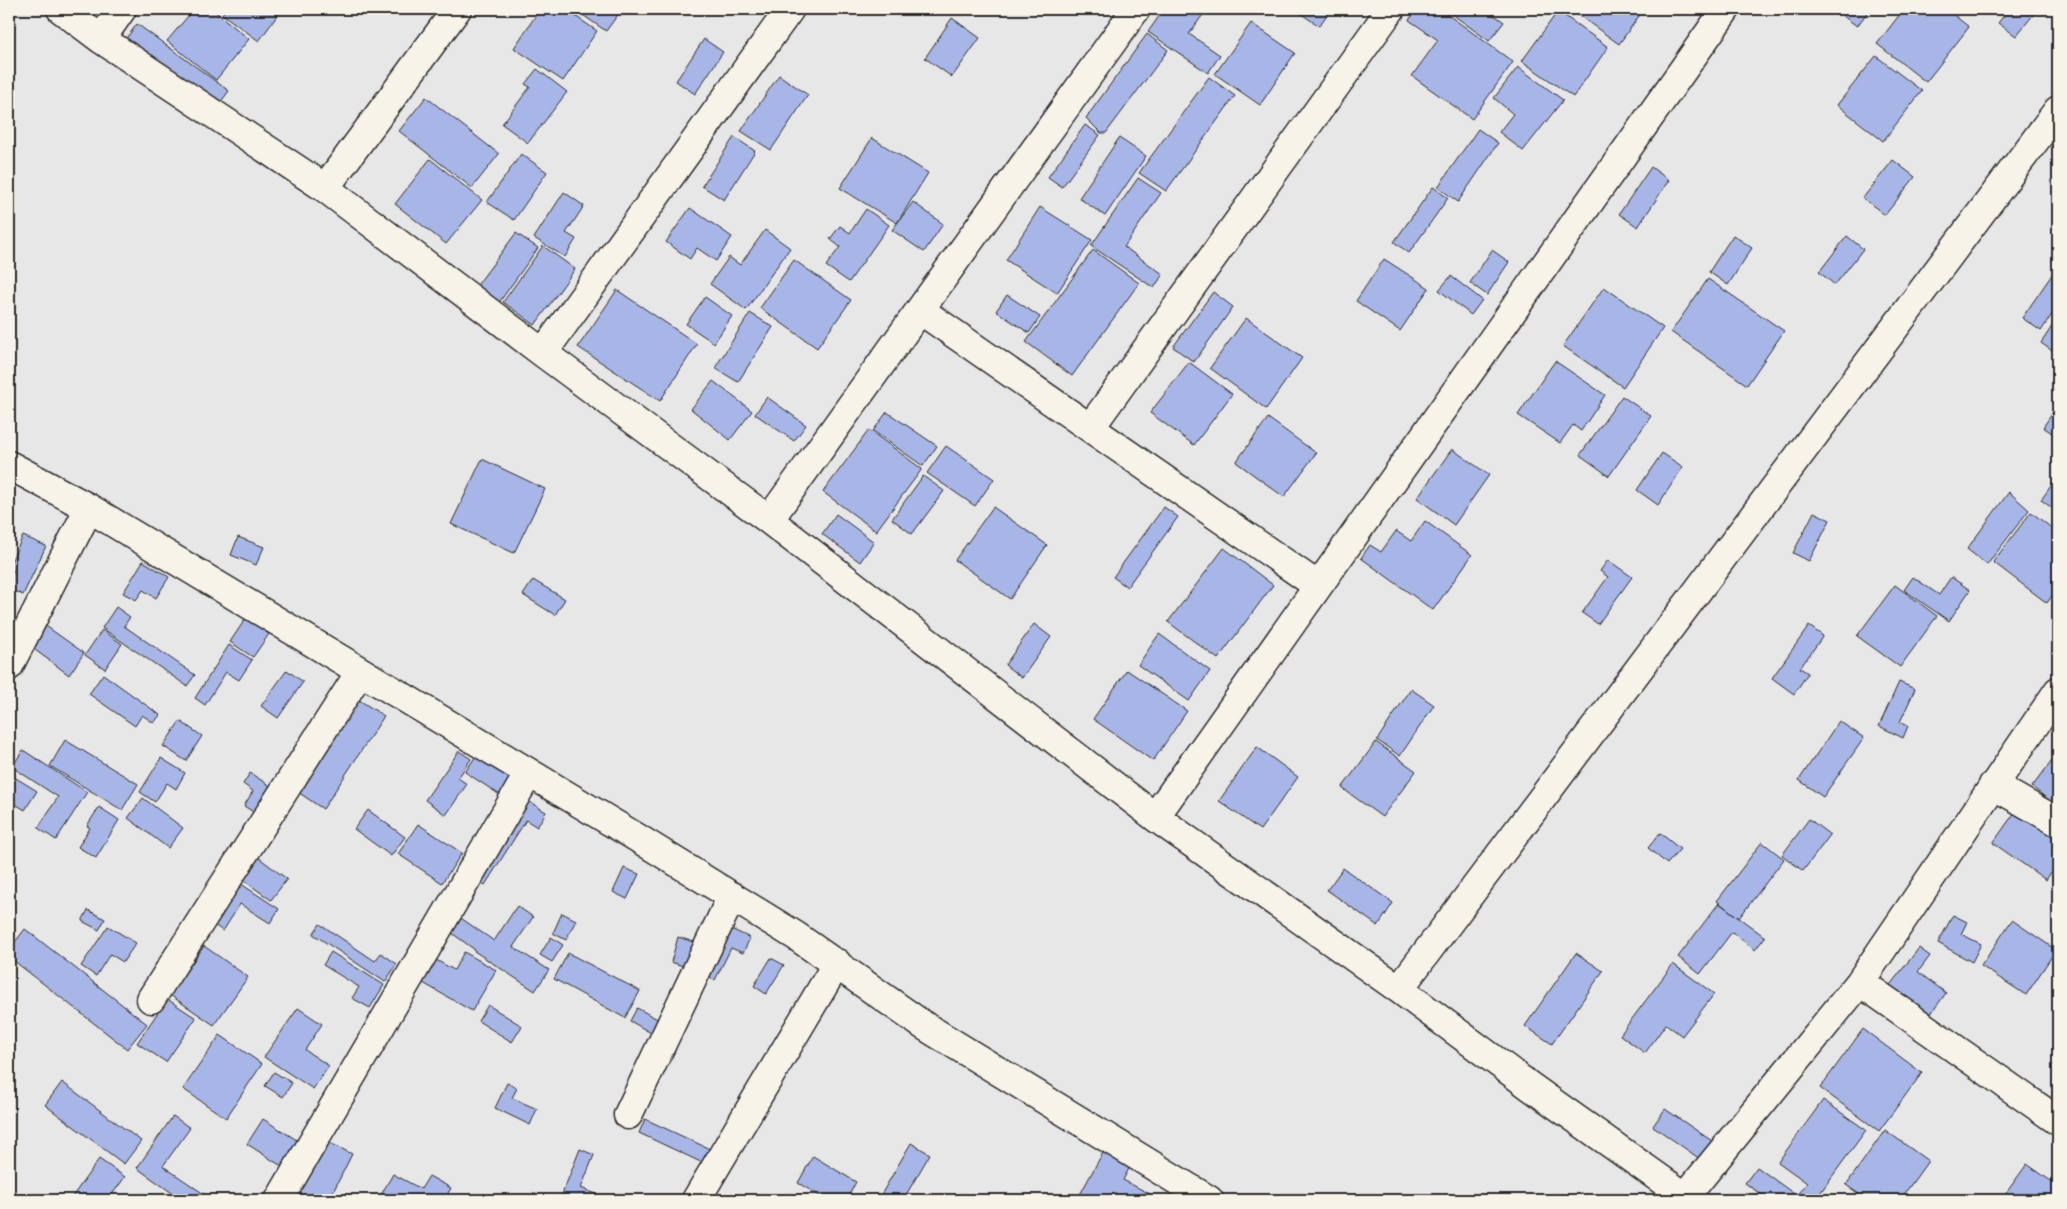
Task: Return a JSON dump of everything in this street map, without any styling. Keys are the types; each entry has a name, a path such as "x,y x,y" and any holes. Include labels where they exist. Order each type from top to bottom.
{"street":[{"path":"61,9 101,39 325,188 543,354 770,520 1155,817 1399,989 1531,1087 1688,1199 1860,982 2058,691"},
{"path":"101,39 122,9"},
{"path":"325,188 456,9"},
{"path":"543,354 790,9"},
{"path":"770,520 1136,9"},
{"path":"1090,428 1391,9"},
{"path":"1155,817 1726,9"},
{"path":"1399,989 2058,110"},
{"path":"920,310 1318,586"},
{"path":"9,465 89,508 732,896 837,963 923,1026 1209,1200"},
{"path":"9,666 89,508"},
{"path":"151,999 360,672"},
{"path":"279,1200 529,773"},
{"path":"1993,784 2058,822"},
{"path":"628,1115 732,896"},
{"path":"696,1200 837,963"},
{"path":"1860,982 2058,1121"}],"building":[{"path":"194,9 212,9 249,39 216,80 167,41"},
{"path":"226,9 282,9 259,41 222,14"},
{"path":"540,9 565,9 597,31 563,81 514,48"},
{"path":"574,9 622,9 606,31"},
{"path":"1164,9 1207,9 1189,34 1220,55 1208,73 1148,32"},
{"path":"1294,9 1331,9 1319,26"},
{"path":"1417,9 1440,9 1513,62 1472,119 1412,76 1438,40 1409,20"},
{"path":"1445,9 1486,9 1504,22 1489,41"},
{"path":"1570,9 1644,9 1619,44"},
{"path":"1833,9 1870,9 1857,26"},
{"path":"1904,9 1946,9 1969,27 1926,82 1877,44"},
{"path":"2009,9 2038,9 2016,36 1998,23"},
{"path":"1558,11 1608,47 1573,97 1522,61"},
{"path":"952,18 980,38 952,77 925,58"},
{"path":"1251,23 1295,53 1260,105 1215,74"},
{"path":"137,24 229,91 216,108 125,40"},
{"path":"1147,34 1168,50 1106,133 1101,133 1086,118"},
{"path":"704,39 723,52 695,94 676,81"},
{"path":"1876,56 1922,91 1883,141 1837,105"},
{"path":"1518,67 1563,100 1523,151 1499,132 1513,114 1494,98"},
{"path":"537,69 567,92 528,143 502,124 530,87 525,84"},
{"path":"779,75 808,95 771,150 741,131"},
{"path":"1209,77 1235,96 1166,191 1139,173"},
{"path":"426,97 499,154 472,188 399,131"},
{"path":"1085,125 1100,135 1062,187 1048,177"},
{"path":"1478,129 1498,143 1458,202 1438,187"},
{"path":"734,137 755,151 724,200 702,186"},
{"path":"872,138 928,173 897,223 840,188"},
{"path":"1119,138 1146,156 1105,216 1079,198"},
{"path":"521,154 547,172 514,220 487,202"},
{"path":"430,159 482,200 446,244 395,204"},
{"path":"1893,160 1915,177 1885,215 1863,198"},
{"path":"1651,167 1669,180 1638,227 1619,214"},
{"path":"1138,178 1161,193 1124,247 1163,274 1154,288 1091,246"},
{"path":"1433,187 1448,198 1409,253 1394,242"},
{"path":"564,192 584,206 566,233 576,239 565,257 534,238"},
{"path":"913,202 943,224 924,252 892,230"},
{"path":"1040,207 1092,240 1057,293 1006,260"},
{"path":"690,208 732,237 716,261 697,248 690,259 666,242"},
{"path":"866,209 889,225 849,282 826,266 840,247 830,239 840,226 850,233"},
{"path":"765,230 790,248 746,310 710,284 729,257 740,265"},
{"path":"516,233 538,248 498,304 475,288"},
{"path":"1733,235 1752,248 1728,285 1709,272"},
{"path":"1847,236 1863,249 1835,285 1819,272"},
{"path":"543,246 575,269 535,325 503,302"},
{"path":"1093,250 1139,283 1072,376 1026,342"},
{"path":"1492,250 1509,262 1487,295 1470,283"},
{"path":"1384,259 1429,288 1400,331 1356,301"},
{"path":"794,260 851,300 817,348 760,308"},
{"path":"2058,266 2058,305 2041,331 2022,318"},
{"path":"1451,276 1482,300 1471,315 1439,290"},
{"path":"1708,279 1784,331 1747,385 1671,332"},
{"path":"1604,287 1663,328 1623,387 1563,346"},
{"path":"617,290 697,344 660,401 578,347"},
{"path":"1213,292 1233,307 1194,362 1173,347"},
{"path":"1007,295 1040,317 1029,333 996,311"},
{"path":"705,297 732,316 714,343 686,324"},
{"path":"750,313 773,327 738,382 715,368"},
{"path":"1246,318 1302,358 1266,409 1210,368"},
{"path":"2058,320 2058,355 2041,343"},
{"path":"1555,361 1605,395 1581,431 1573,425 1560,443 1518,415"},
{"path":"1189,362 1232,394 1194,445 1150,413"},
{"path":"713,381 752,411 730,440 691,409"},
{"path":"1622,396 1651,416 1609,476 1580,455"},
{"path":"767,397 806,425 794,441 755,414"},
{"path":"2054,411 2058,415 2058,437 2043,427"},
{"path":"887,412 937,446 923,466 873,431"},
{"path":"1268,418 1316,453 1284,497 1236,462"},
{"path":"869,430 922,469 876,531 823,492"},
{"path":"946,446 994,479 975,506 927,473"},
{"path":"1452,449 1489,475 1454,525 1417,498"},
{"path":"1662,453 1683,467 1658,505 1637,490"},
{"path":"482,459 545,489 514,553 451,524"},
{"path":"923,476 944,491 912,534 892,519"},
{"path":"2058,476 2058,512 2041,500"},
{"path":"2009,492 2029,510 1987,565 1967,549"},
{"path":"993,507 1047,545 1010,599 955,560"},
{"path":"1164,507 1178,517 1127,587 1113,577"},
{"path":"1814,512 1830,520 1809,561 1793,553"},
{"path":"2031,512 2058,533 2058,587 2047,603 1993,562"},
{"path":"836,514 874,542 860,562 822,534"},
{"path":"1425,521 1472,555 1433,610 1361,558 1370,545 1381,552 1396,531 1411,541"},
{"path":"23,536 46,546 23,595 9,589 9,581 14,571 9,566"},
{"path":"238,537 264,547 256,565 231,555"},
{"path":"1224,548 1273,585 1218,659 1168,622"},
{"path":"1608,560 1632,577 1598,624 1582,613 1608,577 1600,571"},
{"path":"143,561 169,577 156,598 143,590 136,600 123,593"},
{"path":"1913,577 1939,595 1951,577 1970,590 1949,621 1904,590"},
{"path":"533,580 565,599 555,615 523,595"},
{"path":"1895,585 1937,616 1900,667 1857,636"},
{"path":"116,607 130,617 124,626 195,675 187,686 102,628"},
{"path":"246,618 269,634 253,657 230,642"},
{"path":"1034,624 1051,637 1022,678 1005,665"},
{"path":"46,626 84,653 69,675 31,647"},
{"path":"1809,626 1823,636 1800,668 1808,673 1794,694 1772,678"},
{"path":"102,630 122,644 105,669 85,655"},
{"path":"1159,634 1210,671 1189,701 1138,665"},
{"path":"229,645 252,660 239,680 226,672 205,705 195,698"},
{"path":"287,670 303,682 278,718 261,706"},
{"path":"1127,670 1187,711 1153,761 1093,719"},
{"path":"103,674 160,715 154,723 142,715 135,726 89,694"},
{"path":"1899,682 1915,689 1900,722 1908,726 1903,738 1879,726"},
{"path":"1411,689 1434,705 1400,756 1377,740"},
{"path":"356,698 384,716 323,809 295,790"},
{"path":"180,721 202,736 186,761 163,746"},
{"path":"1839,721 1864,738 1823,797 1799,780"},
{"path":"65,740 138,784 122,810 50,766"},
{"path":"1376,742 1416,771 1382,817 1342,788"},
{"path":"1257,747 1298,777 1260,830 1219,801"},
{"path":"23,750 87,792 56,840 38,828 58,797 12,767"},
{"path":"459,751 471,759 458,778 467,784 446,815 425,800"},
{"path":"2058,753 2058,807 2032,787"},
{"path":"476,756 511,779 500,795 465,772"},
{"path":"161,758 185,773 176,789 167,783 155,802 140,792"},
{"path":"250,773 275,789 258,815 244,806 253,791 243,784"},
{"path":"11,775 37,791 25,810 9,800 9,778"},
{"path":"143,798 183,828 168,848 128,818"},
{"path":"523,798 546,812 537,827 526,820 485,885 472,877"},
{"path":"2020,805 2058,832 2058,862 2046,880 1993,843"},
{"path":"99,807 119,820 96,858 78,847 90,828 87,826"},
{"path":"368,810 405,837 391,856 354,829"},
{"path":"1809,819 1830,835 1803,871 1782,855"},
{"path":"418,824 462,853 442,883 398,854"},
{"path":"1660,833 1680,849 1667,864 1648,848"},
{"path":"1762,842 1784,859 1739,918 1717,901"},
{"path":"254,854 287,879 271,900 238,876"},
{"path":"624,868 639,874 627,899 613,892"},
{"path":"1343,868 1393,903 1378,926 1327,890"},
{"path":"238,882 279,909 270,923 240,904 223,931 211,923"},
{"path":"1719,903 1765,937 1755,950 1732,932 1700,974 1678,957"},
{"path":"517,906 533,917 513,947 549,970 535,991 474,951 445,928 455,914 494,941"},
{"path":"88,910 105,919 99,930 82,921"},
{"path":"562,913 576,920 566,940 553,933"},
{"path":"1953,915 1967,922 1961,934 1981,944 1972,962 1938,943"},
{"path":"2012,920 2056,950 2026,995 1981,966"},
{"path":"320,924 375,961 381,953 397,964 385,982 313,934"},
{"path":"108,926 136,943 123,962 110,954 96,976 81,966"},
{"path":"725,926 750,938 743,953 731,948 715,980 701,973"},
{"path":"25,929 147,1024 127,1049 9,957 9,950"},
{"path":"551,937 563,945 552,962 540,955"},
{"path":"678,937 694,942 686,967 671,962"},
{"path":"204,946 248,977 214,1025 170,995"},
{"path":"1919,948 1930,956 1918,972 1946,993 1930,1015 1890,985"},
{"path":"331,952 384,985 370,1008 352,998 359,987 323,965"},
{"path":"464,952 496,970 472,1011 416,979 429,956 454,970"},
{"path":"568,953 640,991 625,1018 554,979"},
{"path":"1576,953 1603,971 1552,1044 1525,1026"},
{"path":"771,958 784,965 766,994 754,986"},
{"path":"1673,964 1714,994 1682,1036 1666,1024 1645,1053 1620,1035"},
{"path":"167,999 196,1018 166,1062 137,1043"},
{"path":"488,1005 522,1026 512,1042 478,1021"},
{"path":"298,1008 322,1024 305,1050 329,1066 313,1089 264,1057"},
{"path":"637,1008 661,1021 653,1034 630,1021"},
{"path":"1863,1029 1922,1073 1879,1131 1820,1088"},
{"path":"220,1035 262,1064 226,1118 183,1089"},
{"path":"274,1072 292,1083 283,1097 265,1086"},
{"path":"62,1082 141,1141 124,1164 45,1105"},
{"path":"507,1083 517,1088 512,1098 537,1109 530,1125 495,1108"},
{"path":"1823,1100 1866,1130 1815,1200 1769,1200 1745,1183 1757,1167 1797,1196 1807,1183 1778,1162"},
{"path":"1665,1109 1712,1141 1700,1159 1653,1126"},
{"path":"173,1116 190,1128 163,1166 204,1194 200,1200 182,1200 137,1168"},
{"path":"263,1119 300,1142 283,1167 247,1144"},
{"path":"645,1119 714,1151 707,1165 639,1133"},
{"path":"1885,1130 1928,1161 1900,1200 1855,1200 1859,1194 1846,1185"},
{"path":"322,1139 352,1154 329,1200 311,1200 295,1192"},
{"path":"911,1143 930,1154 903,1200 878,1200"},
{"path":"1107,1145 1134,1159 1123,1180 1150,1194 1147,1200 1077,1200"},
{"path":"580,1149 594,1155 581,1188 608,1200 568,1200 561,1197"},
{"path":"813,1156 856,1182 846,1200 827,1200 798,1183"},
{"path":"99,1159 125,1177 108,1200 70,1200"},
{"path":"2027,1164 2058,1186 2058,1200 2001,1200"},
{"path":"393,1174 421,1189 429,1176 451,1188 444,1200 378,1200"}]}
